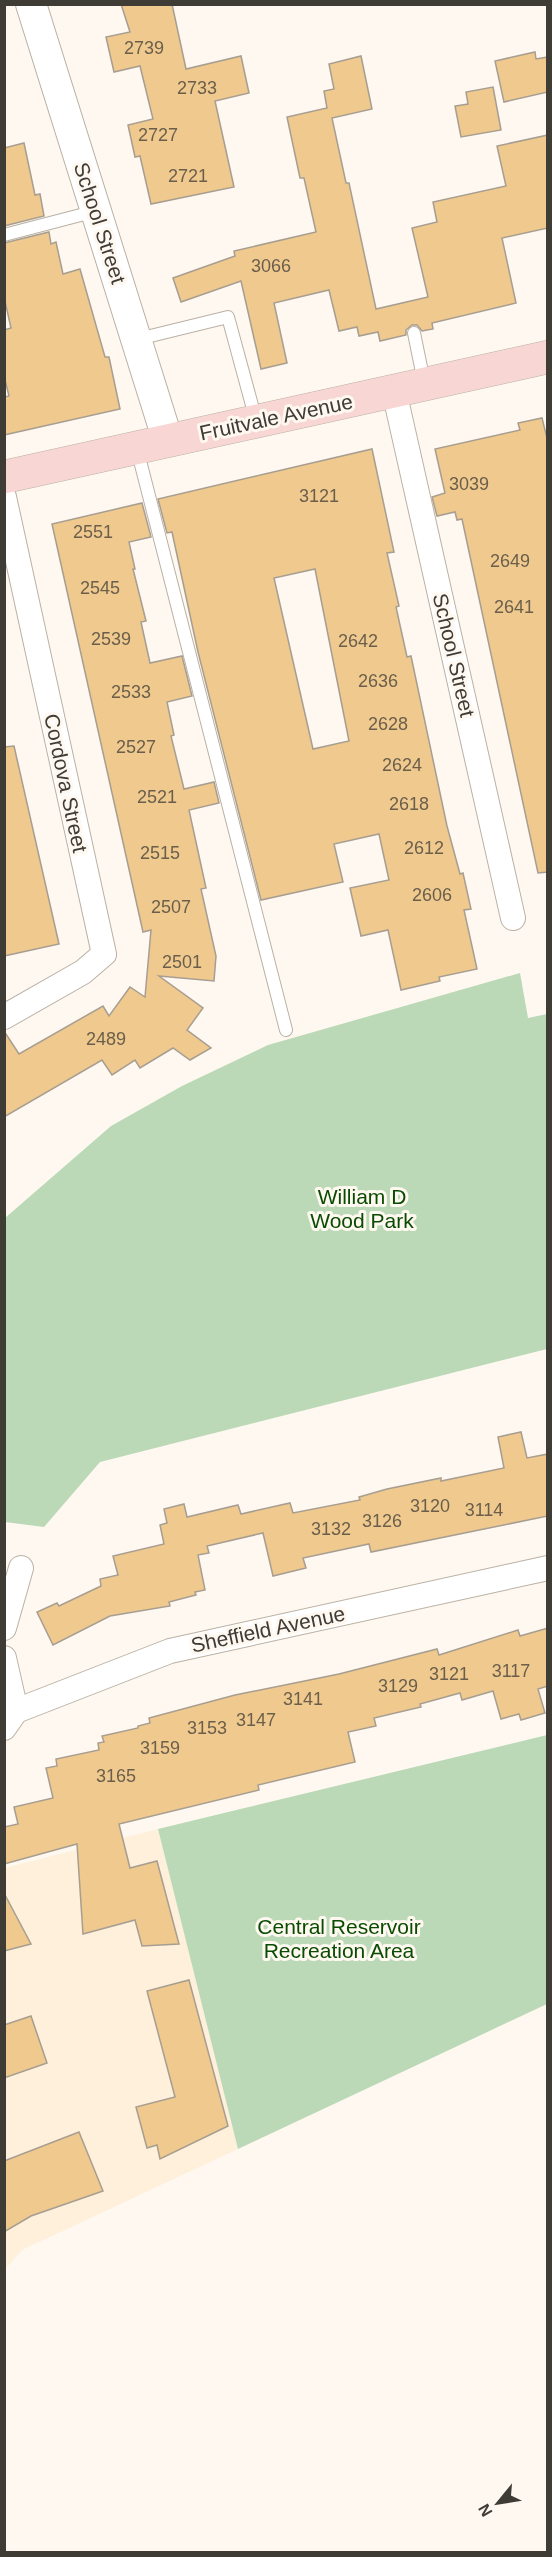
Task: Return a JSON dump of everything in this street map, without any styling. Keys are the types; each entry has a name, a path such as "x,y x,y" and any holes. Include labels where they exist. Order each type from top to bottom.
{"main road":[{"name":"Fruitvale Avenue","path":"4,477 548,357"}],"street":[{"name":"School Street","path":"31,4 138,339 168,441"},
{"name":"School Street","path":"410,388 513,918"},
{"name":"Cordova Street","path":"4,497 104,954 83,972 4,1017"},
{"path":"4,1628 21,1568"},
{"name":"Sheffield Avenue","path":"8,1717 170,1651 548,1568"},
{"path":"4,1658 8,1717"}],"lane":[{"path":"4,235 96,211"},
{"path":"138,339 228,317 256,421"},
{"path":"410,388 414,333"},
{"path":"137,447 286,1030"}],"shaded area":[{"path":"158,1829 238,2149 22,2250 5,2269 5,1868"}],"green space":[{"name":"William D Wood Park","path":"520,973 528,1018 547,1014 547,1349 100,1462 44,1527 5,1522 5,1218 111,1126 182,1086 268,1045"},
{"name":"Central Reservoir Recreation Area","path":"547,1735 547,2004 238,2149 158,1829"}],"building":[{"path":"121,4 172,4 186,69 241,56 249,93 215,101 234,187 151,204 140,156 135,157 128,125 153,119 140,66 114,72 106,37 130,32"},
{"path":"535,52 536,59 548,57 548,92 504,102 495,61"},
{"path":"361,56 372,109 332,118 346,183 349,183 376,309 428,297 412,228 437,222 433,202 506,186 497,146 548,135 548,228 502,238 516,303 432,323 433,329 422,331 417,325 412,325 406,330 406,335 380,341 378,332 359,336 357,327 339,331 329,290 274,303 287,363 261,369 241,281 181,302 173,278 235,256 234,251 316,232 304,178 300,178 287,117 327,108 324,91 334,89 329,64"},
{"path":"493,87 501,130 461,137 455,106 468,104 466,92"},
{"path":"24,143 35,195 40,194 44,216 4,226 4,148"},
{"path":"49,232 51,244 56,242 63,274 80,269 105,357 109,357 120,409 4,435 4,397 9,396 4,376 4,330 11,328 4,297 4,243"},
{"path":"542,418 548,442 548,872 538,873 462,519 457,520 455,512 437,516 432,497 445,493 435,449 520,430 518,423"},
{"path":"372,449 394,552 387,553 399,606 396,607 407,657 411,656 447,826 460,874 463,873 471,909 464,910 477,969 439,977 440,981 401,990 388,930 361,936 350,888 389,880 379,834 334,844 343,882 261,900 198,652 172,532 167,533 158,499","holes":["315,569 349,741 313,749 274,578"]},
{"path":"142,503 151,537 129,542 146,621 141,622 150,663 182,656 192,696 167,702 174,735 171,736 184,789 214,782 219,803 189,810 206,888 201,889 216,956 214,981 159,976 203,1008 187,1030 211,1048 190,1060 173,1048 140,1068 135,1060 112,1075 102,1060 4,1117 4,1031 19,1054 103,1006 109,1016 130,987 145,997 151,930 143,932 52,524"},
{"path":"14,746 59,944 4,956 4,747"},
{"path":"521,1432 527,1458 548,1454 548,1516 371,1552 369,1544 303,1558 306,1568 273,1576 263,1533 207,1546 209,1553 198,1555 205,1590 195,1592 196,1595 169,1602 170,1606 110,1616 53,1645 37,1612 57,1603 59,1606 101,1586 100,1579 118,1575 113,1556 164,1544 160,1525 167,1523 164,1509 184,1504 187,1517 238,1505 241,1514 290,1503 293,1513 360,1500 359,1497 387,1489 504,1468 498,1437"},
{"path":"548,1628 548,1686 538,1689 545,1713 521,1720 519,1714 501,1719 493,1691 462,1700 460,1693 420,1704 421,1707 374,1718 376,1726 348,1732 355,1762 258,1785 259,1790 119,1824 130,1868 157,1861 179,1944 142,1946 135,1920 83,1934 77,1844 4,1864 4,1827 18,1824 14,1807 53,1798 46,1768 57,1766 56,1759 99,1750 98,1743 104,1742 102,1736 138,1728 138,1726 150,1723 149,1718 235,1695 339,1674 437,1649 439,1655 518,1630 520,1636"},
{"path":"4,1893 31,1944 4,1951"},
{"path":"189,1980 228,2126 160,2159 157,2145 147,2148 136,2107 175,2097 147,1991"},
{"path":"31,2016 47,2063 4,2078 4,2025"},
{"path":"79,2132 103,2191 31,2216 4,2232 4,2161"}]}
